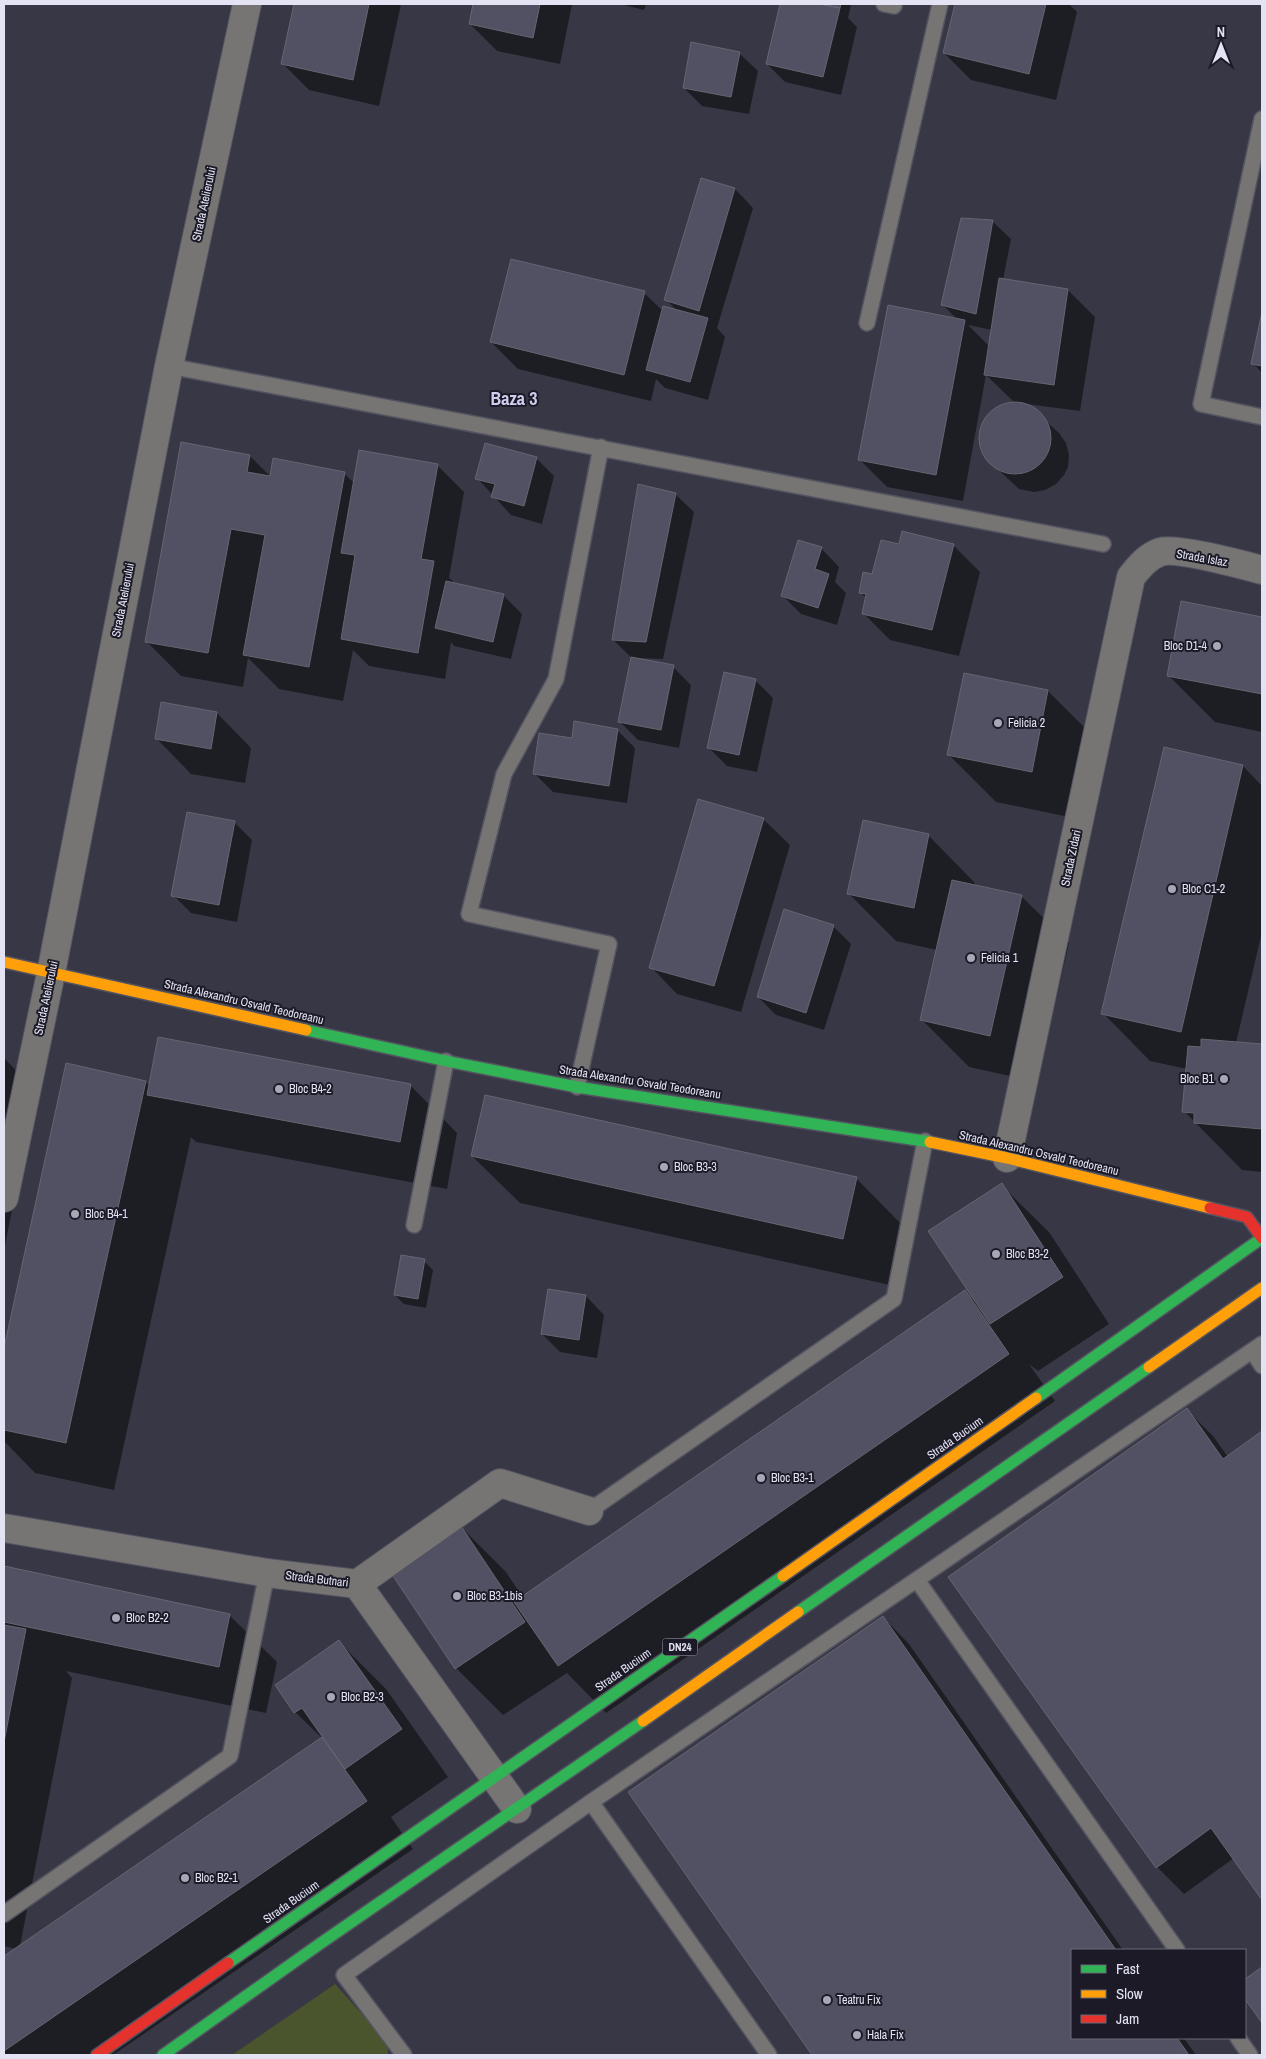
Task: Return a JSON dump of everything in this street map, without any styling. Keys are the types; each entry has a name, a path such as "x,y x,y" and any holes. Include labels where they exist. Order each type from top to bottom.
{"main road":[{"name":"Strada Alexandru Osvald Teodoreanu","path":"4,962 446,1062 577,1087 925,1141 1007,1158 1246,1216 1262,1238"},
{"name":"Strada Bucium","path":"97,2055 873,1513 1262,1238"},
{"path":"163,2055 1262,1288"}],"street":[{"name":"Strada Atelierului","path":"4,1198 51,973 169,366 247,4"},
{"name":"Strada Islaz","path":"1144,561 1162,552 1188,553 1262,570"},
{"name":"Strada Zidari","path":"1007,1158 1131,576 1144,561"},
{"path":"357,1584 500,1482 589,1511"},
{"name":"Strada Butnari","path":"4,1528 268,1573 357,1584 516,1809"}],"lane":[{"path":"884,4 894,6 894,4"},
{"path":"867,323 940,4"},
{"path":"1262,119 1201,404 1262,417"},
{"path":"169,366 1103,544"},
{"path":"577,1087 609,944 469,914 504,774 556,679 601,447"},
{"path":"414,1225 446,1062"},
{"path":"589,1511 894,1299 925,1141"},
{"path":"404,2055 344,1975 591,1802 1257,1348 1262,1366"},
{"path":"4,1914 230,1756 268,1573"},
{"path":"917,1580 1176,1949"},
{"path":"591,1802 768,2055"},
{"path":"1239,2039 1250,2055"}],"green space":[{"path":"335,1984 388,2043 388,2055 232,2055"}],"building":[{"path":"294,4 369,4 353,80 281,64"},
{"path":"473,4 540,4 533,38 469,24"},
{"path":"780,4 820,4 840,8 823,77 766,64"},
{"path":"820,4 841,4 840,8"},
{"path":"955,4 1046,4 1029,74 943,53"},
{"path":"691,42 740,52 731,97 683,88"},
{"path":"701,178 735,188 699,311 664,300"},
{"path":"961,218 993,220 976,314 941,305"},
{"path":"511,259 645,291 624,375 490,342"},
{"path":"999,278 1068,289 1054,385 984,375"},
{"path":"888,305 965,320 936,475 858,460"},
{"path":"663,306 708,318 690,382 646,370"},
{"path":"1262,312 1262,366 1251,364"},
{"path":"1015,402 1035,408 1045,418 1051,438 1045,458 1035,468 1015,474 995,468 985,458 979,438 985,418 995,408"},
{"path":"181,442 250,455 247,472 270,476 273,458 345,472 309,667 243,655 265,535 231,529 208,653 145,642"},
{"path":"485,443 537,457 524,506 491,497 495,484 475,479"},
{"path":"359,450 438,464 421,559 434,561 418,653 341,639 355,555 341,553"},
{"path":"638,484 676,493 646,642 612,640"},
{"path":"902,531 954,544 932,630 862,614 866,594 859,593 863,572 872,574 881,540 899,544"},
{"path":"798,540 822,547 815,569 829,574 818,608 781,596"},
{"path":"446,581 504,594 493,642 435,628"},
{"name":"Bloc D1-4","path":"1181,601 1262,617 1262,694 1167,676"},
{"path":"631,657 674,665 661,730 618,722"},
{"path":"724,672 756,679 739,755 707,748"},
{"name":"Felicia 2","path":"964,673 1048,690 1032,772 947,755"},
{"path":"161,702 217,712 211,749 155,739"},
{"path":"574,721 618,729 609,786 533,774 539,733 572,738"},
{"name":"Bloc C1-2","path":"1164,747 1243,765 1181,1032 1101,1014"},
{"path":"698,799 764,818 714,986 649,968"},
{"path":"187,812 235,821 219,905 171,896"},
{"path":"863,820 929,834 914,908 847,894"},
{"name":"Felicia 1","path":"952,880 1022,895 990,1036 920,1020"},
{"path":"784,909 834,925 806,1013 757,997"},
{"name":"Bloc B4-2","path":"158,1037 411,1084 400,1142 147,1095"},
{"name":"Bloc B1","path":"1201,1039 1262,1044 1262,1129 1194,1123 1194,1113 1182,1112 1188,1046 1201,1047"},
{"name":"Bloc B4-1","path":"66,1063 146,1081 66,1443 4,1430 4,1348"},
{"name":"Bloc B3-3","path":"485,1095 857,1177 843,1239 471,1156"},
{"name":"Bloc B3-2","path":"1002,1183 1063,1277 990,1324 928,1231"},
{"path":"401,1255 425,1259 418,1299 394,1295"},
{"path":"548,1289 586,1295 579,1340 541,1334"},
{"name":"Bloc B3-1","path":"965,1290 1009,1354 558,1666 514,1602"},
{"path":"1187,1408 1223,1459 1262,1431 1262,1900 1211,1828 1156,1868 948,1577"},
{"name":"Bloc B3-1bis","path":"459,1523 525,1622 455,1669 389,1570"},
{"name":"Bloc B2-2","path":"4,1566 230,1614 219,1667 4,1622"},
{"path":"883,1616 1115,1949 1071,1949 1071,2039 1178,2039 1189,2055 812,2055 628,1792"},
{"path":"4,1625 26,1629 4,1742"},
{"name":"Bloc B2-3","path":"339,1640 402,1729 345,1769 302,1708 294,1713 275,1685"},
{"name":"Bloc B2-1","path":"322,1737 367,1801 4,2051 4,1956"},
{"path":"1262,1967 1262,2023 1246,2000 1246,1978"}],"traffic: fast":[{"path":"306,1030 446,1061 577,1087 930,1142"},
{"path":"1036,1398 1262,1238"},
{"path":"798,1612 1149,1367"},
{"path":"228,1963 783,1576"},
{"path":"163,2055 321,1943 643,1721"}],"traffic: slow":[{"path":"4,962 306,1030"},
{"path":"930,1142 1007,1158 1210,1208"},
{"path":"1149,1367 1262,1288"},
{"path":"783,1576 1036,1398"},
{"path":"643,1721 798,1612"}],"traffic: jam":[{"path":"1210,1208 1247,1217 1262,1238"},
{"path":"97,2055 228,1963"}],"place":[{"name":"Bloc D1-4","path":"1217,646"},
{"name":"Felicia 2","path":"998,723"},
{"name":"Bloc C1-2","path":"1172,889"},
{"name":"Felicia 1","path":"971,958"},
{"name":"Bloc B1","path":"1224,1079"},
{"name":"Bloc B4-2","path":"279,1089"},
{"name":"Bloc B3-3","path":"664,1167"},
{"name":"Bloc B4-1","path":"75,1214"},
{"name":"Bloc B3-2","path":"996,1254"},
{"name":"Bloc B3-1","path":"761,1478"},
{"name":"Bloc B3-1bis","path":"457,1596"},
{"name":"Bloc B2-2","path":"116,1618"},
{"name":"Bloc B2-3","path":"331,1697"},
{"name":"Bloc B2-1","path":"185,1878"},
{"name":"Teatru Fix","path":"827,2000"},
{"name":"Hala Fix","path":"857,2035"}],"district":[{"name":"Baza 3","path":"514,398"}]}
